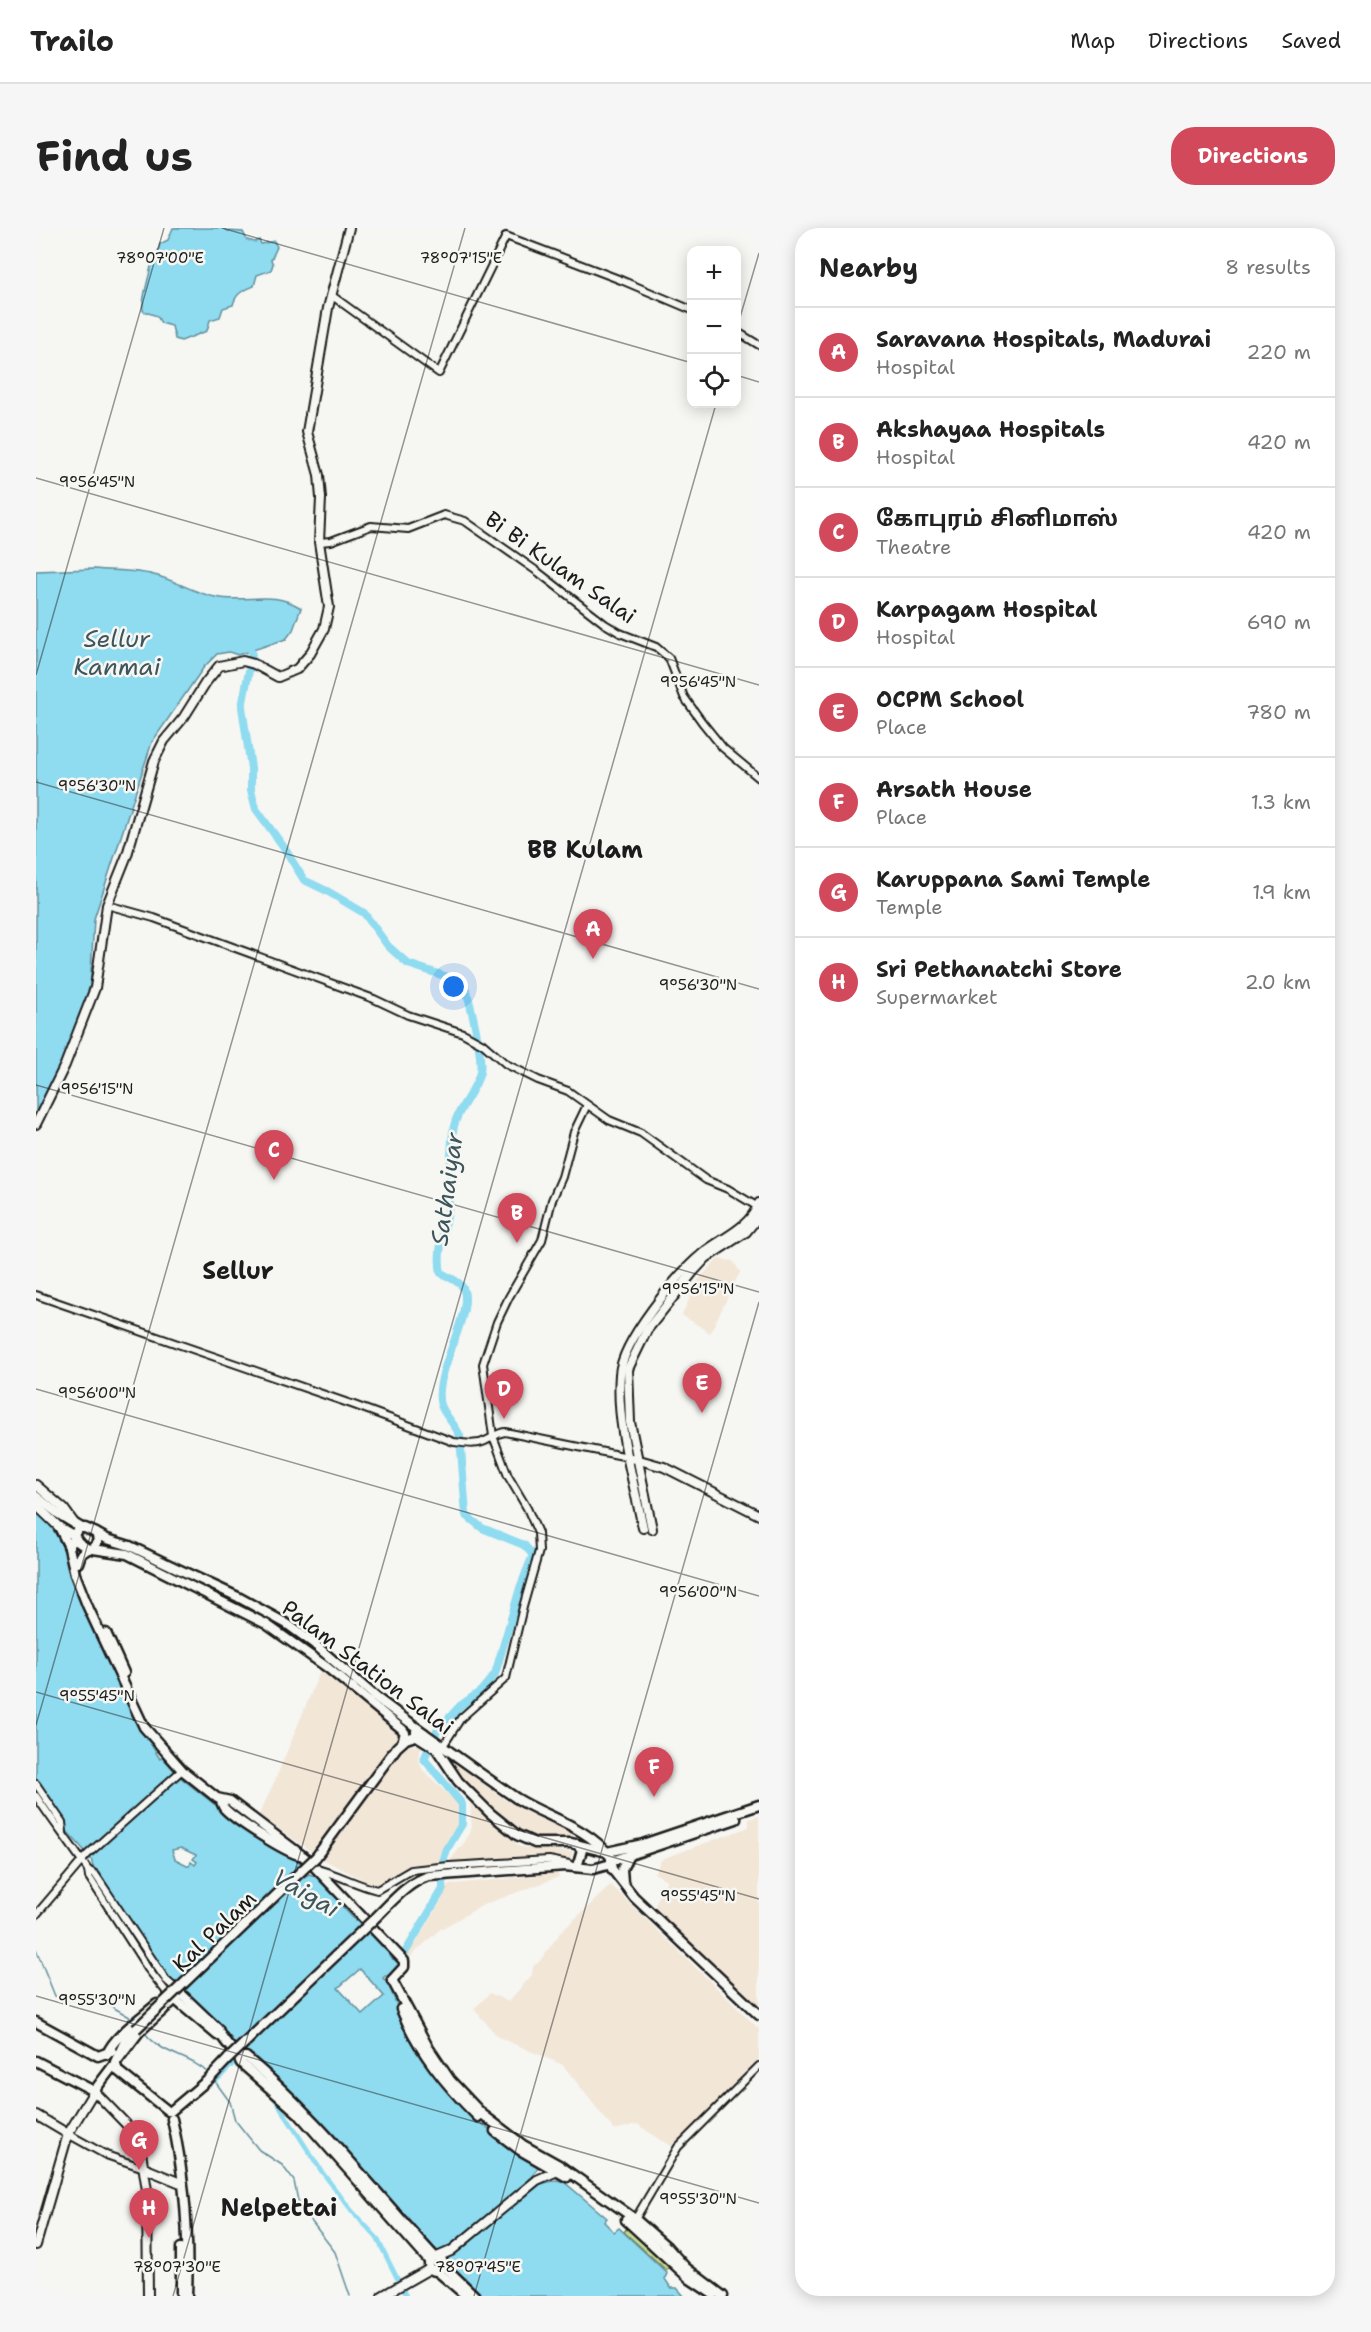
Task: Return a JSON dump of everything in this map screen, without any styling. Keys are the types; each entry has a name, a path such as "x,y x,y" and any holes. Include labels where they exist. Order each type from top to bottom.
{"main road":[{"path":"36,1124 65,1065 95,988 107,905 127,855 154,761 164,741 184,717 199,690 219,666 243,661 254,664 278,677 297,669 310,654 324,629 329,607 319,542 320,475 308,432 315,375 331,295 349,228"},
{"path":"647,1528 622,1421 620,1374 636,1334 656,1305 688,1267 703,1253 743,1227 759,1206"},
{"path":"632,1458 627,1380 628,1369 639,1344 662,1310 706,1258 746,1232 759,1216"},
{"path":"632,1458 664,1467 759,1515"},
{"path":"36,1485 64,1509 77,1525"},
{"path":"36,1496 57,1514 77,1525"},
{"path":"36,1505 74,1540 90,1549"},
{"path":"57,1514 74,1540 78,1563 92,1605 154,1738"},
{"path":"77,1525 74,1540 75,1574 87,1605 144,1727 180,1772 220,1800 230,1801 303,1856 401,1958 404,1967 392,1980 410,2031 444,2083 478,2118 520,2150 547,2164 633,2221 667,2247 686,2268 723,2296"},
{"name":"Palam Station Salai","path":"77,1525 107,1539 130,1546 238,1597 287,1624 313,1643 421,1734 518,1799 585,1833 607,1852"},
{"path":"78,1563 81,1554 98,1542 96,1533"},
{"name":"Palam Station Salai","path":"90,1549 127,1554 266,1624 328,1668 402,1729 405,1733 402,1742"},
{"path":"402,1742 421,1734"},
{"name":"Kal Palam","path":"138,2026 316,1857 402,1742"},
{"path":"439,1746 459,1781 490,1813 517,1835 534,1844 577,1844 607,1852 643,1844 759,1805"},
{"path":"170,2115 185,2097 211,2077 373,1920 421,1878 436,1871 450,1870 565,1866 594,1869 628,1855 759,1811"},
{"path":"577,1844 582,1850 577,1867"},
{"path":"607,1852 612,1869 634,1897 759,2015"},
{"path":"623,1883 622,1869 628,1855"},
{"path":"102,2055 175,1994 218,2029 220,2036 239,2057 246,2058 280,2086 324,2130 466,2296"},
{"path":"36,2022 88,2052 102,2055 126,2039 138,2026"},
{"path":"36,2245 68,2134 108,2071 116,2067 138,2026"},
{"path":"116,2067 126,2039"},
{"path":"36,2061 94,2091 134,2134 140,2146 147,2190 148,2296"},
{"path":"116,2067 150,2097 153,2097 170,2115 181,2183 187,2296"},
{"path":"36,2115 68,2134"},
{"path":"537,2180 547,2164"},
{"path":"144,2168 181,2183"},
{"path":"382,2296 436,2263 537,2180 558,2171"},
{"path":"181,2183 181,2296"},
{"path":"633,2221 690,2278 715,2296"},
{"path":"436,2263 475,2296"}],"street":[{"path":"331,295 439,373 506,236 687,308"},
{"path":"741,334 759,345"},
{"name":"Bi Bi Kulam Salai","path":"319,542 331,542 370,526 408,529 444,515 465,521 538,572 605,624 656,647 669,658 684,697 702,722 723,748 759,778"},
{"path":"107,905 154,918 375,999 408,1015 457,1030 483,1044 506,1064 538,1080 568,1091 609,1120 641,1133 706,1180 759,1206"},
{"path":"439,1746 461,1718 506,1678 540,1551 538,1533 527,1508 508,1476 493,1437 483,1364 497,1322 542,1240 574,1132 587,1105"},
{"path":"36,1295 454,1442 471,1444 483,1442 505,1432 632,1458"},
{"path":"36,1915 84,1858 180,1772"},
{"path":"36,1784 62,1822 63,1832"},
{"path":"36,1796 55,1826 63,1832 84,1858 89,1877 148,1969 175,1994"},
{"path":"316,1869 331,1872 360,1886 377,1890 411,1870 436,1871"},
{"path":"633,2221 678,2147 759,2066"},
{"path":"68,2134 106,2155 144,2168"}],"shaded area":[{"path":"718,1259 733,1261 740,1272 710,1333 682,1315 698,1280"},
{"path":"321,1669 400,1736 318,1849 325,1854 404,1746 422,1745 418,1757 422,1769 460,1806 460,1823 445,1848 440,1863 404,1868 378,1885 322,1859 259,1815"},
{"path":"444,1755 504,1799 568,1831 573,1835 572,1839 544,1843 520,1837 468,1789"},
{"path":"470,1801 520,1847 573,1852 570,1861 449,1862 466,1840 472,1827"},
{"path":"759,1816 759,2010 659,1912 655,1906 667,1880 654,1873 662,1859 749,1827 749,1819"},
{"path":"558,1873 559,1877 483,1905 439,1930 410,1957 407,1954 441,1901 446,1885"},
{"path":"611,1885 759,2029 759,2059 674,2147 637,2124 614,2130 563,2065 498,2037 474,2009 490,1993 508,2002 532,1975 533,1966 539,1962 560,1933"}],"green space":[{"path":"629,2226 671,2265 666,2270 624,2232"}],"water":[{"path":"173,228 224,228 228,231 243,232 247,240 255,242 259,240 261,244 274,241 277,247 271,260 273,264 271,270 257,275 254,286 240,293 233,305 223,308 220,317 210,320 207,331 181,341 175,339 172,326 161,323 157,316 143,311 151,266 155,264 160,244 168,240"},
{"name":"Sellur Kanmai","path":"94,569 147,573 215,597 279,599 301,608 293,630 286,639 238,655 229,652 217,654 204,667 152,742 94,919 90,990 62,1063 36,1118 36,571"},
{"name":"Vaigai","path":"36,1510 56,1534 96,1638 130,1708 160,1759 162,1757 180,1777 214,1804 302,1864 297,1869 304,1877 309,1874 319,1877 340,1899 337,1901 355,1920 358,1918 388,1949 396,1966 383,1978 389,1986 408,2032 443,2086 474,2118 539,2165 533,2176 541,2184 557,2180 564,2182 607,2218 604,2222 614,2232 619,2228 667,2273 665,2279 671,2288 677,2288 684,2296 479,2296 421,2236 309,2111 279,2082 247,2055 245,2056 229,2040 231,2038 218,2024 168,1979 100,1873 93,1867 91,1858 66,1830 64,1819 36,1778","holes":["181,1848 196,1855 193,1859 197,1862 195,1865 191,1862 189,1866 175,1859 172,1850","360,1969 384,1996 363,2015 338,1988"]}],"waterway":[{"name":"Sathaiyar","path":"247,642 252,655 242,707 251,768 251,790 256,809 304,880 364,913 388,946 408,964 463,982 466,990 478,1041 480,1072 475,1086 459,1112 452,1136 449,1205 440,1264 441,1273 461,1285 465,1295 460,1324 442,1376 441,1405 460,1436 466,1515 482,1528 524,1545 533,1555 520,1588 495,1674 481,1691 460,1706 437,1731 424,1759 462,1804 462,1824 447,1849 443,1862 443,1889 403,1956 387,1971"},
{"path":"36,1949 55,1996 62,1999 104,2002 133,2019"},
{"path":"144,2032 160,2046 201,2067 209,2074"},
{"path":"216,2081 234,2063 242,2069"},
{"path":"214,2080 230,2102 235,2120 259,2150 282,2165 294,2181 298,2201 335,2252 350,2296"},
{"path":"262,2086 275,2099 322,2172 352,2211 377,2238 406,2296"}],"place":[{"name":"Saravana Hospitals, Madurai","path":"593,959"},
{"name":"கோபுரம் சினிமாஸ்","path":"274,1180"},
{"name":"Akshayaa Hospitals","path":"517,1243"},
{"name":"OCPM School","path":"702,1413"},
{"name":"Karpagam Hospital","path":"504,1419"},
{"name":"Arsath House","path":"654,1797"},
{"name":"Karuppana Sami Temple","path":"139,2170"},
{"name":"Sri Pethanatchi Store","path":"149,2238"}],"district":[{"name":"BB Kulam","path":"585,850"},
{"name":"Sellur","path":"238,1271"},
{"name":"Nelpettai","path":"279,2208"}]}
